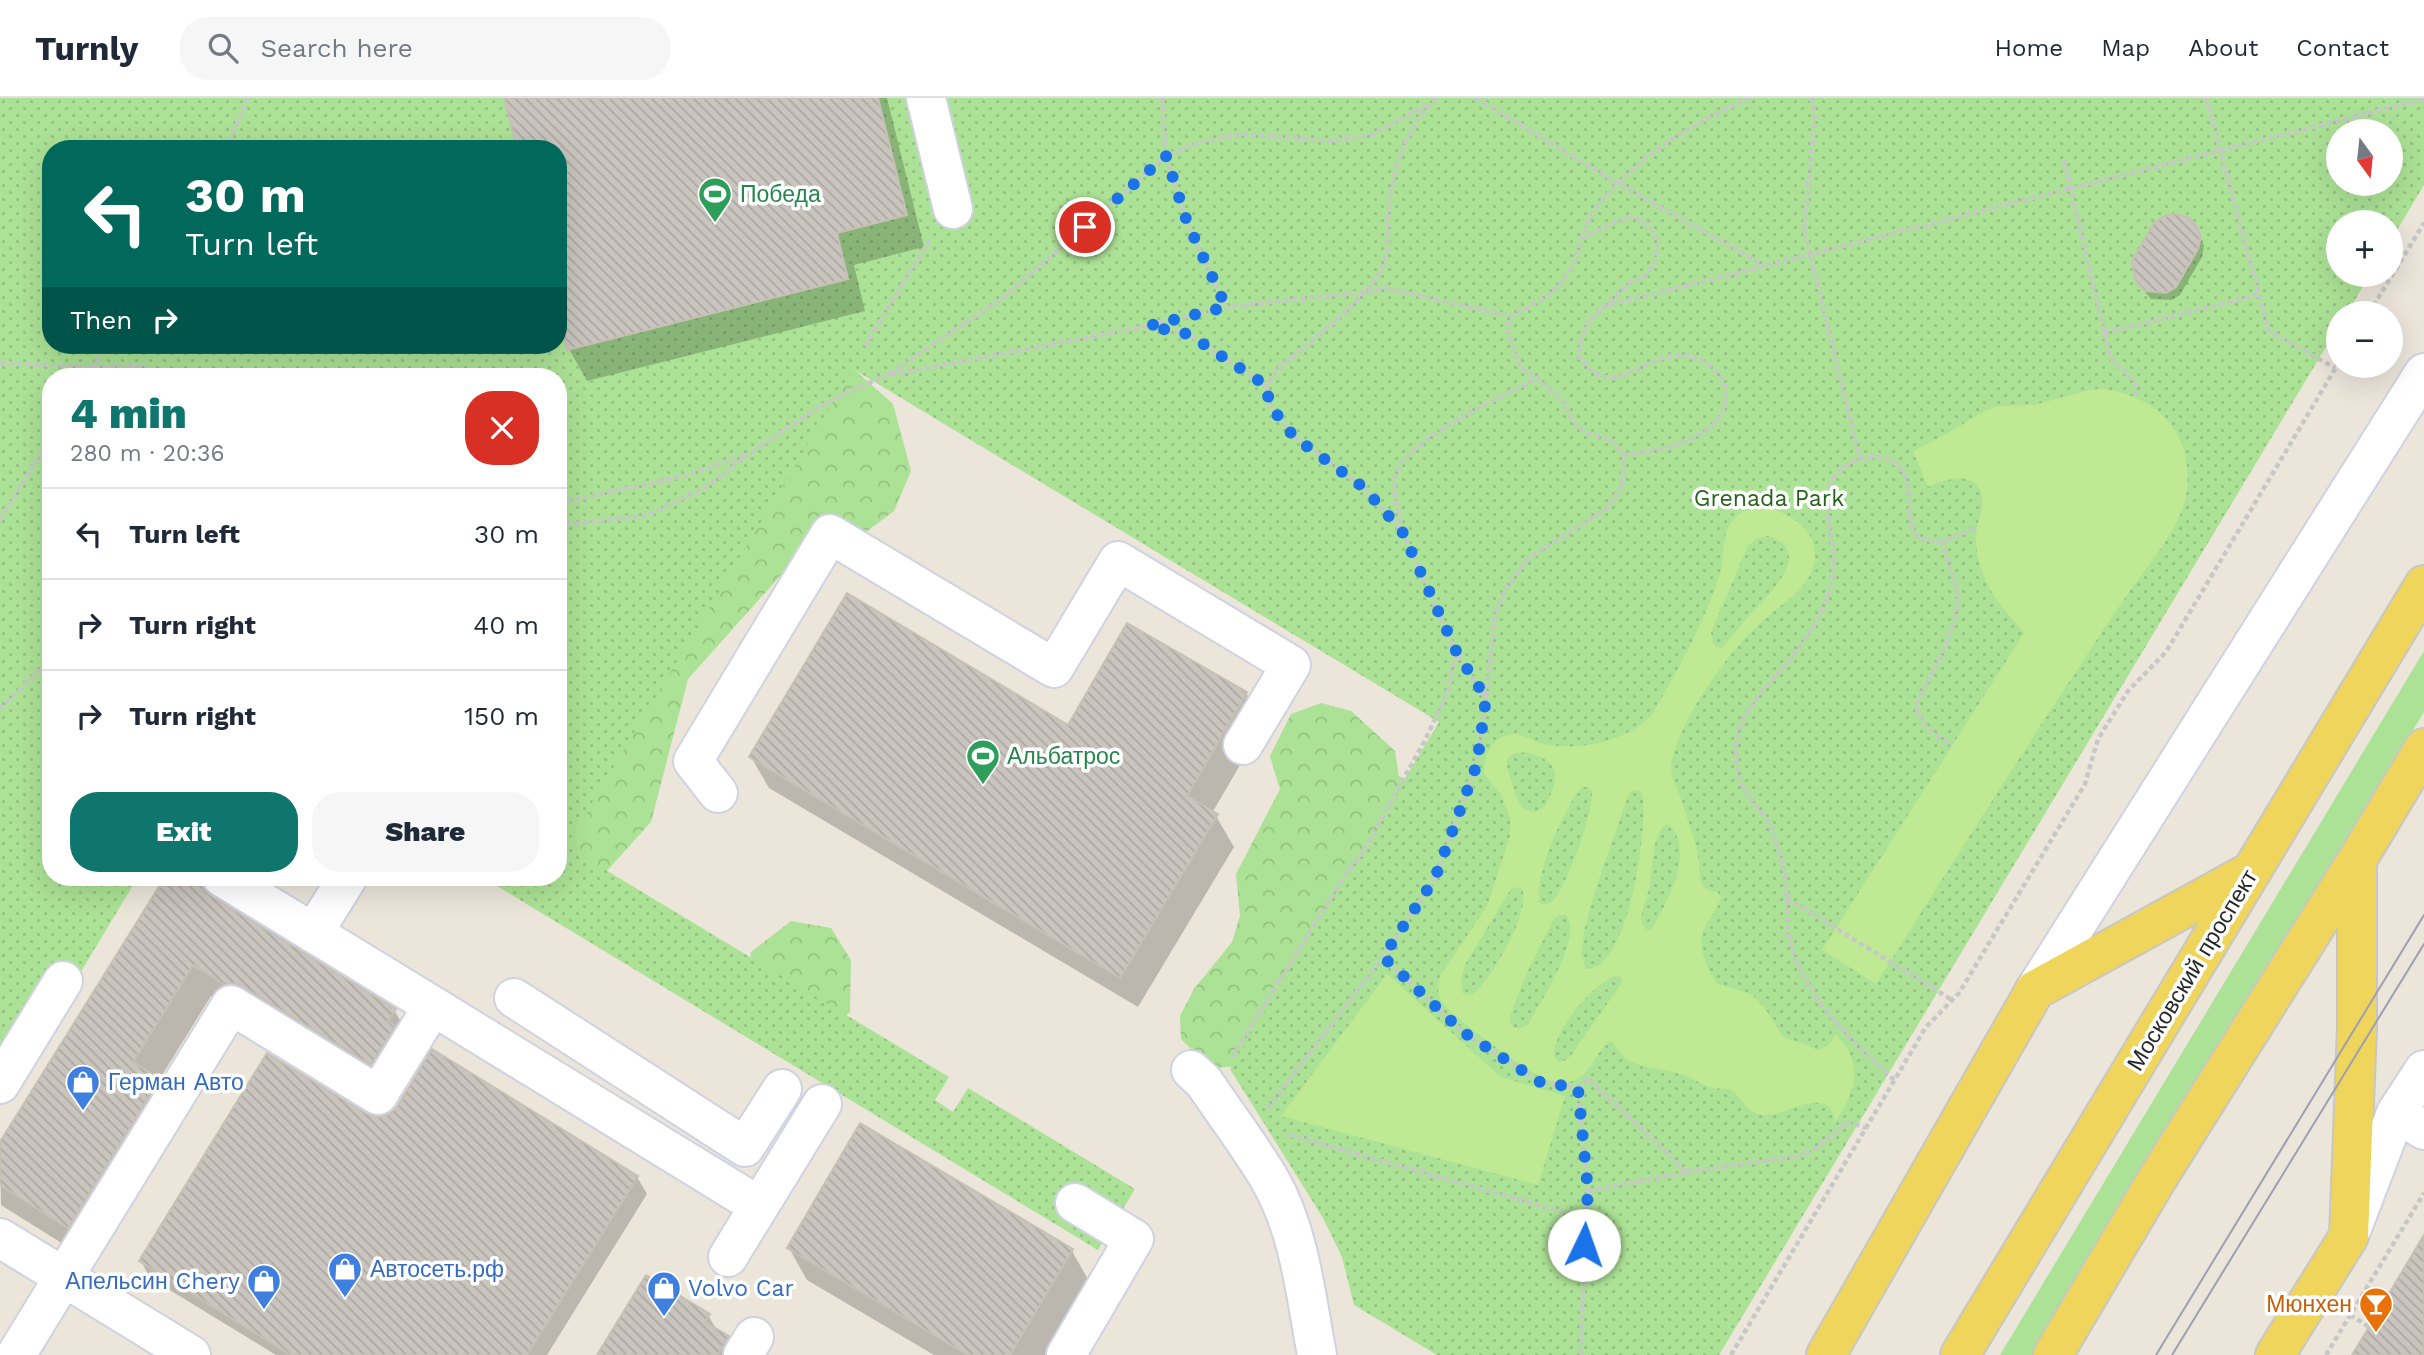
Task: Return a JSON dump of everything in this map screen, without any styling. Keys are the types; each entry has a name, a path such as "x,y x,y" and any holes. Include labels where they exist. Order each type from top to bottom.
{"main road":[{"name":"Московский проспект","path":"1960,1355 2424,585"},
{"path":"2053,1355 2157,1179 2424,748"},
{"path":"2275,1355 2349,1236 2357,1027 2357,860"},
{"path":"1826,1355 2035,990 2252,870"}],"street":[{"path":"926,98 943,222"},
{"path":"2035,990 2424,373"},
{"path":"718,793 693,761 830,534 1054,668 1118,561 1291,665 1243,745"},
{"path":"237,886 759,1206"},
{"path":"313,933 342,886"},
{"path":"0,1084 64,981"},
{"path":"514,998 745,1147 759,1206"},
{"path":"16,1355 231,1006 378,1095 433,1006"},
{"path":"1191,1070 1204,1082 1270,1182 1289,1225 1317,1355"},
{"path":"2349,1236 2410,1122 2424,1070"},
{"path":"745,1147 782,1089"},
{"path":"728,1257 822,1104"},
{"path":"1066,1355 1134,1239 1074,1203"},
{"path":"0,1238 191,1355"}],"path":[{"path":"230,140 248,98"},
{"path":"1162,98 1166,156 1187,222 1226,307"},
{"path":"567,522 572,524 648,515 708,486 752,452 816,410 885,376 1003,298 1166,156 1200,142 1242,134 1328,141 1371,135 1439,98"},
{"path":"1476,98 1619,184 1765,266"},
{"path":"885,376 1148,326 1226,307 1385,288 1511,316 1548,297 1572,268 1593,213 1652,152 1679,133 1750,98"},
{"path":"1811,98 1815,117 1804,229 1860,459"},
{"path":"2206,98 2269,331 2326,360"},
{"path":"1602,307 2424,99"},
{"path":"1402,531 1363,487 1294,437 1269,404 1267,386 1278,369 1366,292 1381,272 1389,246 1388,206 1405,140 1429,104"},
{"path":"2064,160 2110,357 2112,362 2133,379 2138,391 2136,398"},
{"path":"1582,240 1615,222 1633,217 1649,225 1658,242 1655,262 1645,276 1628,284 1588,321 1579,356 1585,365 1597,374 1616,379 1666,356 1688,354 1709,364 1721,377 1727,392 1724,408 1715,423 1692,439 1663,450 1624,454"},
{"path":"864,346 943,222"},
{"path":"2376,301 2424,224"},
{"path":"2104,333 2259,295"},
{"path":"1262,1115 1383,957 1435,878 1477,764 1496,610 1507,587 1528,559 1607,508 1622,486 1624,454 1611,439 1584,432 1573,421 1562,400 1520,367 1507,329 1511,316"},
{"path":"1148,326 1188,334 1267,386"},
{"path":"92,367 100,354"},
{"path":"0,363 144,368"},
{"path":"1486,698 1457,653 1402,531 1394,489 1397,472 1407,457 1449,424 1537,378"},
{"path":"1731,1355 1926,1027 1959,993 2085,784 2098,739 2128,691 2165,652 2330,378"},
{"path":"0,520 42,451"},
{"path":"567,501 688,475 752,452"},
{"path":"1894,1080 1842,1029 1818,1001 1797,963 1788,935 1787,898 1780,852 1769,820 1740,783 1736,762 1740,729 1755,699 1795,653 1828,595 1835,565 1827,500 1832,482 1844,467 1860,459 1876,456 1890,459 1901,467 1910,492 1910,525 1917,535 1941,541 1975,528"},
{"path":"1941,541 1956,589 1956,610 1951,629 1916,705 1919,719 1926,728 1952,746"},
{"path":"1229,1062 1349,869 1365,849 1424,742 1448,692 1457,653"},
{"path":"0,709 42,668"},
{"path":"1787,898 1952,1000"},
{"path":"1383,957 1463,1032 1540,1082 1578,1088"},
{"path":"1578,1088 1588,1078 1687,1172"},
{"path":"1578,1088 1588,1191 1581,1355"},
{"path":"1588,1191 1687,1172 1798,1156 1815,1149 1845,1124 1852,1123 1866,1128"},
{"path":"1281,1133 1585,1218"},
{"path":"2326,1355 2424,1193"},
{"path":"2350,1315 2369,1326"}],"green space":[{"name":"Grenada Park","path":"0,98 2424,98 2424,185 2403,220 2403,210 2326,210 2326,287 2363,287 2354,301 2326,301 2326,347 1719,1355 1437,1355 1354,1305 1342,1257 1323,1218 1230,1069 1439,722 853,369 567,844 567,368 42,368 42,886 133,886 0,1106"},
{"path":"847,363 893,404 911,471 894,511 858,538 807,546 688,679 651,822 595,884 567,879 567,398"},
{"path":"2101,389 2139,399 2154,408 2177,434 2184,450 2187,469 2187,489 2179,517 2163,545 2030,741 1876,984 1822,950 2024,633 1992,592 1980,566 1976,539 1982,502 1979,488 1974,482 1960,478 1928,487 1913,451 1984,411 1998,406 2034,405"},
{"path":"1766,507 1789,516 1806,530 1815,550 1810,575 1793,596 1763,620 1719,670 1695,706 1677,742 1671,772 1697,850 1703,887 1712,892 1717,891 1721,898 1702,934 1702,949 1710,971 1717,984 1751,994 1765,1008 1782,1036 1818,1050 1829,1044 1835,1034 1844,1044 1851,1055 1854,1077 1848,1099 1835,1122 1831,1110 1825,1104 1816,1103 1772,1114 1758,1114 1732,1090 1716,1089 1684,1075 1634,1063 1626,1059 1610,1041 1576,1080 1547,1080 1509,1057 1448,1009 1442,1002 1438,986 1440,976 1487,906 1510,836 1510,817 1501,794 1484,774 1491,748 1500,738 1513,734 1558,746 1587,745 1615,738 1651,716 1706,611 1720,574 1729,526 1740,514 1750,509","holes":["1768,536 1782,543 1788,552 1788,563 1775,587 1722,648 1717,647 1713,643 1711,632 1748,546 1757,538","1527,752 1553,767 1554,787 1543,808 1535,812 1520,804 1514,789 1507,760 1513,754","1582,787 1587,787 1592,791 1589,814 1572,865 1559,893 1553,901 1543,905 1539,902 1542,873 1556,832 1576,794","1632,791 1642,793 1642,834 1633,893 1614,947 1601,963 1586,969 1581,954 1585,927 1628,796","1668,824 1676,835 1680,848 1679,862 1671,892 1651,930 1647,930 1641,917 1649,889 1655,844 1662,827","1511,889 1522,889 1521,913 1515,929 1489,976 1472,995 1463,994 1461,979 1466,963","1566,915 1570,925 1569,938 1558,969 1529,1023 1523,1028 1514,1028 1510,1016 1525,977 1554,918","1616,975 1622,979 1572,1054 1559,1062 1554,1057 1560,1034 1576,1010 1596,988"]},
{"path":"2424,651 2424,712 2032,1355 2000,1355"},
{"path":"1321,703 1351,711 1395,751 1399,776 1409,782 1243,1066 1210,1068 1181,1039 1180,1016 1194,989 1232,942 1240,916 1236,874 1280,789 1270,756 1291,714"},
{"name":"Grenada Park","path":"567,847 949,1077 935,1100 953,1112 968,1088 1135,1189 1098,1250 497,886 567,886"},
{"path":"791,921 831,928 851,960 850,1012 821,1035 745,1008 751,952"},
{"path":"1387,974 1501,1077 1565,1096 1538,1185 1281,1116"}],"building":[{"name":"Победа","path":"504,98 878,98 907,215 837,233 848,279 567,350 567,140 515,140"},
{"path":"2175,214 2189,218 2197,226 2201,237 2198,249 2176,287 2166,293 2145,291 2136,282 2132,261 2154,223 2164,216"},
{"name":"Альбатрос","path":"847,593 1068,725 1127,623 1247,692 1187,796 1218,814 1120,978 749,757"},
{"path":"159,886 202,886 211,896 396,1009 388,1021 395,1026 371,1065 242,986 232,983 225,985 193,965 133,1062 160,1079 68,1228 0,1185 0,1142"},
{"path":"432,1049 638,1176 527,1355 291,1355 139,1261 267,1053 367,1114 378,1117 389,1114 397,1107"},
{"path":"860,1123 1073,1249 1010,1355 968,1355 787,1248"},
{"path":"2424,1235 2424,1355 2352,1355 2369,1327"},
{"name":"Volvo Car","path":"646,1275 710,1314 705,1322 729,1336 718,1355 597,1355"}],"tram line":[{"path":"2156,1355 2424,915"},
{"path":"2172,1355 2424,944"}],"place":[{"name":"Победа","path":"715,224"},
{"name":"Альбатрос","path":"983,786"},
{"name":"Герман Авто","path":"83,1112"},
{"name":"Автосеть.рф","path":"345,1299"},
{"name":"Апельсин Chery","path":"264,1311"},
{"name":"Volvo Car","path":"664,1318"},
{"name":"Мюнхен","path":"2376,1334"}],"route":[{"path":"1085,227 1166,156 1187,222 1226,307 1148,326 1188,334 1267,386 1269,404 1294,437 1363,487 1402,531 1457,653 1486,698 1477,764 1435,878 1383,957 1463,1032 1540,1082 1578,1088 1588,1191 1584,1245"}]}
